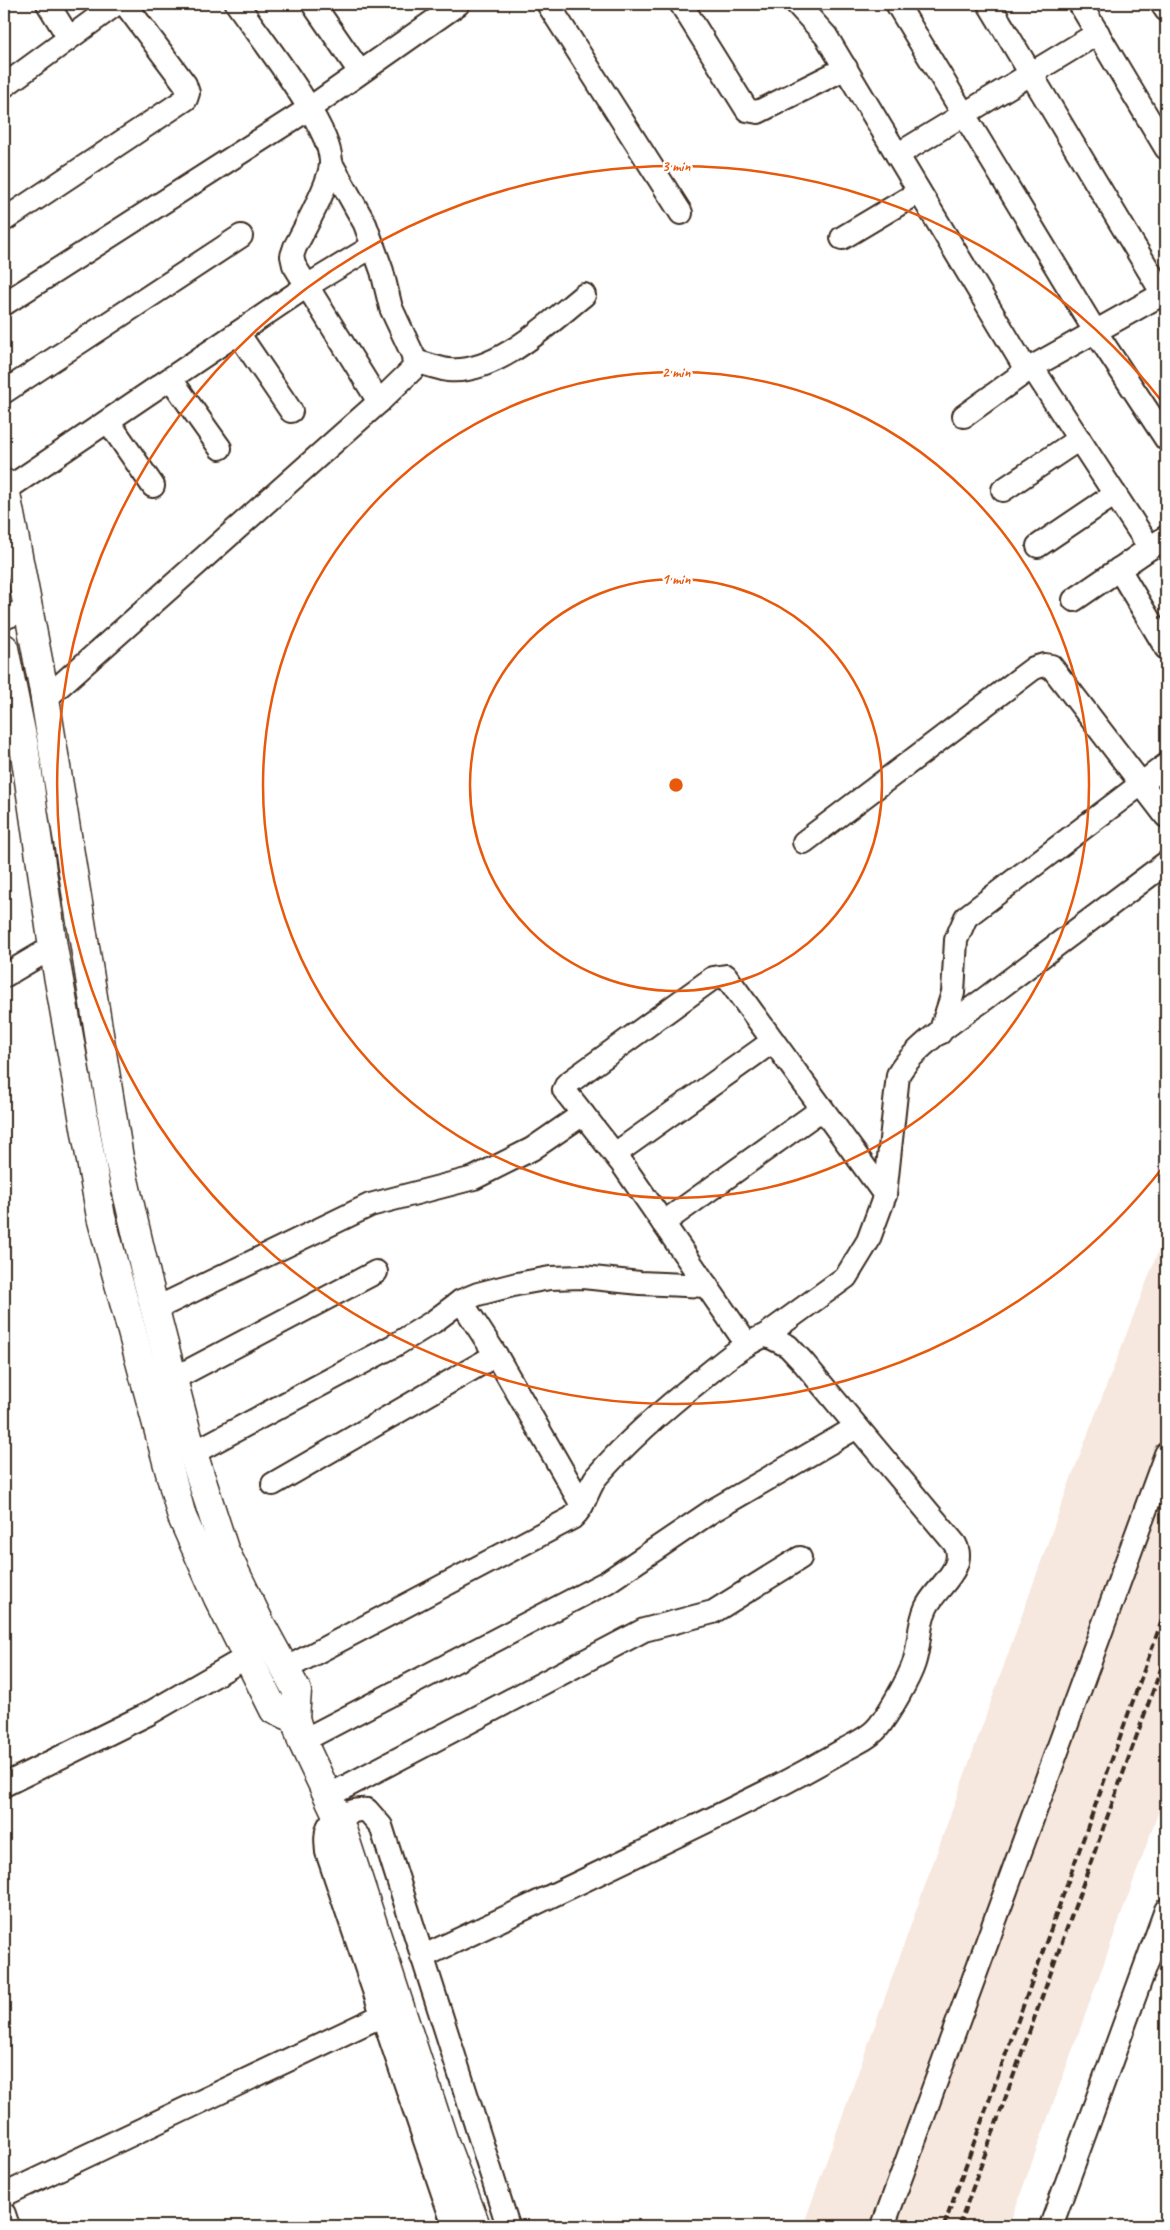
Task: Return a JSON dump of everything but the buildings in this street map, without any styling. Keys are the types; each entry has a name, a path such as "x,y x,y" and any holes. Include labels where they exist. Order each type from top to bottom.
{"main road":[{"path":"5,488 15,613 45,699 119,1158 154,1309 193,1453 224,1549 260,1623 297,1690 299,1729 337,1817 444,2142 476,2226"},
{"path":"4,648 7,683 24,746 53,947 101,1217 151,1405 182,1517 218,1598 274,1710 299,1729"}],"street":[{"path":"48,4 69,38"},
{"path":"4,86 116,4"},
{"path":"4,220 186,99 188,92 186,84 125,4"},
{"path":"45,699 379,402 414,368 415,361 391,308 365,224 331,163 329,150 310,108 237,4"},
{"path":"313,4 360,72"},
{"path":"4,304 310,108 458,4"},
{"path":"548,4 681,213"},
{"path":"682,4 748,110 752,112 758,112 846,68"},
{"path":"797,4 826,36 919,192 1030,369 1115,494 1158,543 1074,600"},
{"path":"897,4 1095,331 1166,439"},
{"path":"964,416 1030,369 1095,331 1165,295 989,4"},
{"path":"1080,4 1166,148"},
{"path":"1162,4 1166,10"},
{"path":"897,155 1098,33"},
{"path":"331,163 327,178 292,256 294,265 379,402"},
{"path":"842,238 919,192"},
{"path":"4,392 241,236"},
{"path":"5,488 171,379 307,286 373,246"},
{"path":"415,361 449,370 482,365 520,346 584,295"},
{"path":"238,333 291,411"},
{"path":"171,379 220,448"},
{"path":"108,421 153,486"},
{"path":"1002,490 1079,439"},
{"path":"1038,546 1115,494"},
{"path":"1119,569 1166,648"},
{"path":"804,842 1034,668 1044,665 1051,666 1166,816"},
{"path":"940,1033 953,993 956,940 966,917 1166,765"},
{"path":"285,1669 572,1518 582,1506 594,1480 622,1447 654,1417 756,1339 846,1277 868,1241 885,1195 898,1075 904,1064 940,1033 1166,863"},
{"path":"4,976 53,947"},
{"path":"422,1957 727,1812 805,1772 868,1736 878,1727 914,1663 926,1606 953,1570 958,1559 959,1552 955,1544 788,1346 756,1339 706,1286 615,1154 564,1090 567,1084 713,978 721,975 730,979 885,1195"},
{"path":"615,1154 773,1041"},
{"path":"663,1223 822,1109"},
{"path":"154,1309 370,1205 474,1178 532,1149 583,1114"},
{"path":"173,1379 376,1272"},
{"path":"193,1453 405,1339 461,1301 517,1284 550,1278 583,1277 640,1283 706,1286"},
{"path":"461,1301 496,1355 582,1506"},
{"path":"273,1484 496,1355"},
{"path":"299,1729 607,1582 712,1511 857,1427"},
{"path":"882,2226 1166,1454"},
{"path":"454,2226 327,1852 326,1837 328,1824 644,1630 713,1612 800,1558"},
{"path":"4,1785 148,1714 247,1657"},
{"path":"337,1817 358,1809 367,1810 381,1826 508,2226"},
{"path":"1051,2226 1166,1910"},
{"path":"4,2195 383,2014"},
{"path":"4,2214 8,2226"}],"shaded area":[{"path":"1166,1231 1166,1791 1009,2226 803,2226 1071,1478"}],"railway":[{"path":"944,2226 1166,1609"},
{"path":"959,2226 1166,1655"}]}
